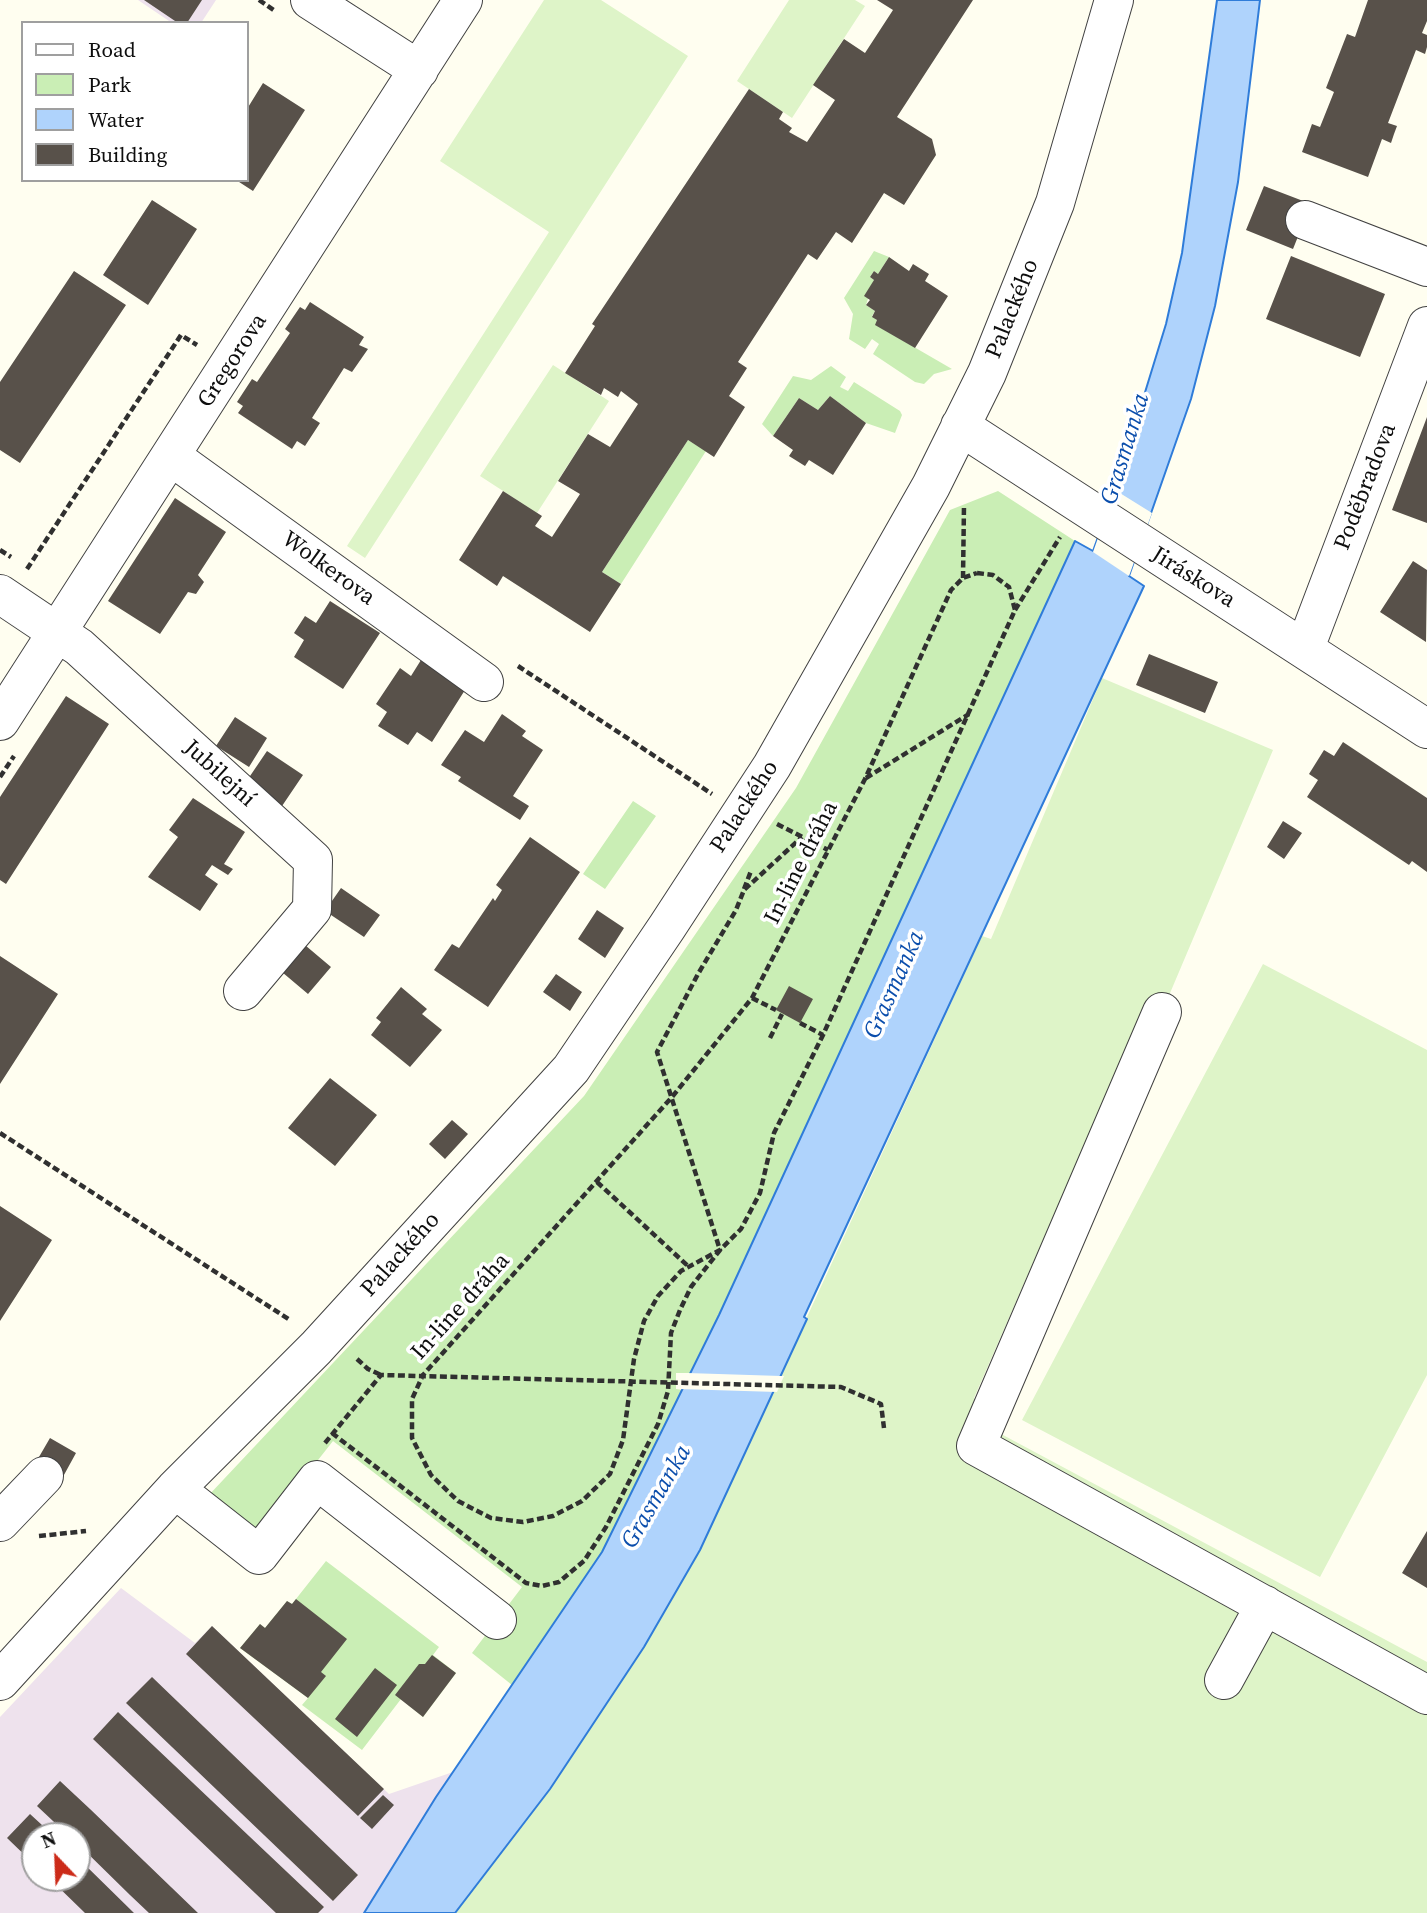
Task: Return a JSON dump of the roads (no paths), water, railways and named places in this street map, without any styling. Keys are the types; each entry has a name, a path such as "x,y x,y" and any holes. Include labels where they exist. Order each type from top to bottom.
{"street":[{"path":"310,0 419,70"},
{"name":"Gregorova","path":"0,721 463,0"},
{"name":"Palackého","path":"0,1681 175,1489 301,1337 570,1069 772,766 925,498 1015,309 1055,204 1114,0"},
{"path":"1305,220 1427,267"},
{"name":"Poděbradova","path":"1304,648 1427,326"},
{"name":"Jiráskova","path":"960,426 1427,729"},
{"name":"Wolkerova","path":"172,457 484,681"},
{"name":"Jubilejní","path":"7,599 79,647 313,860 312,909 243,991"},
{"path":"1162,1012 976,1446 1427,1695"},
{"path":"0,1522 44,1476"},
{"path":"175,1489 259,1555 317,1480 497,1620"},
{"path":"1224,1681 1265,1605"}],"water":[{"name":"Grasmanka","path":"1217,0 1260,0 1238,182 1215,306 1191,399 1129,576 1144,586 804,1317 807,1319 700,1550 644,1647 550,1789 455,1913 364,1913 436,1797 602,1552 719,1315 1075,541 1093,551 1115,490 1166,324 1182,253"}]}
